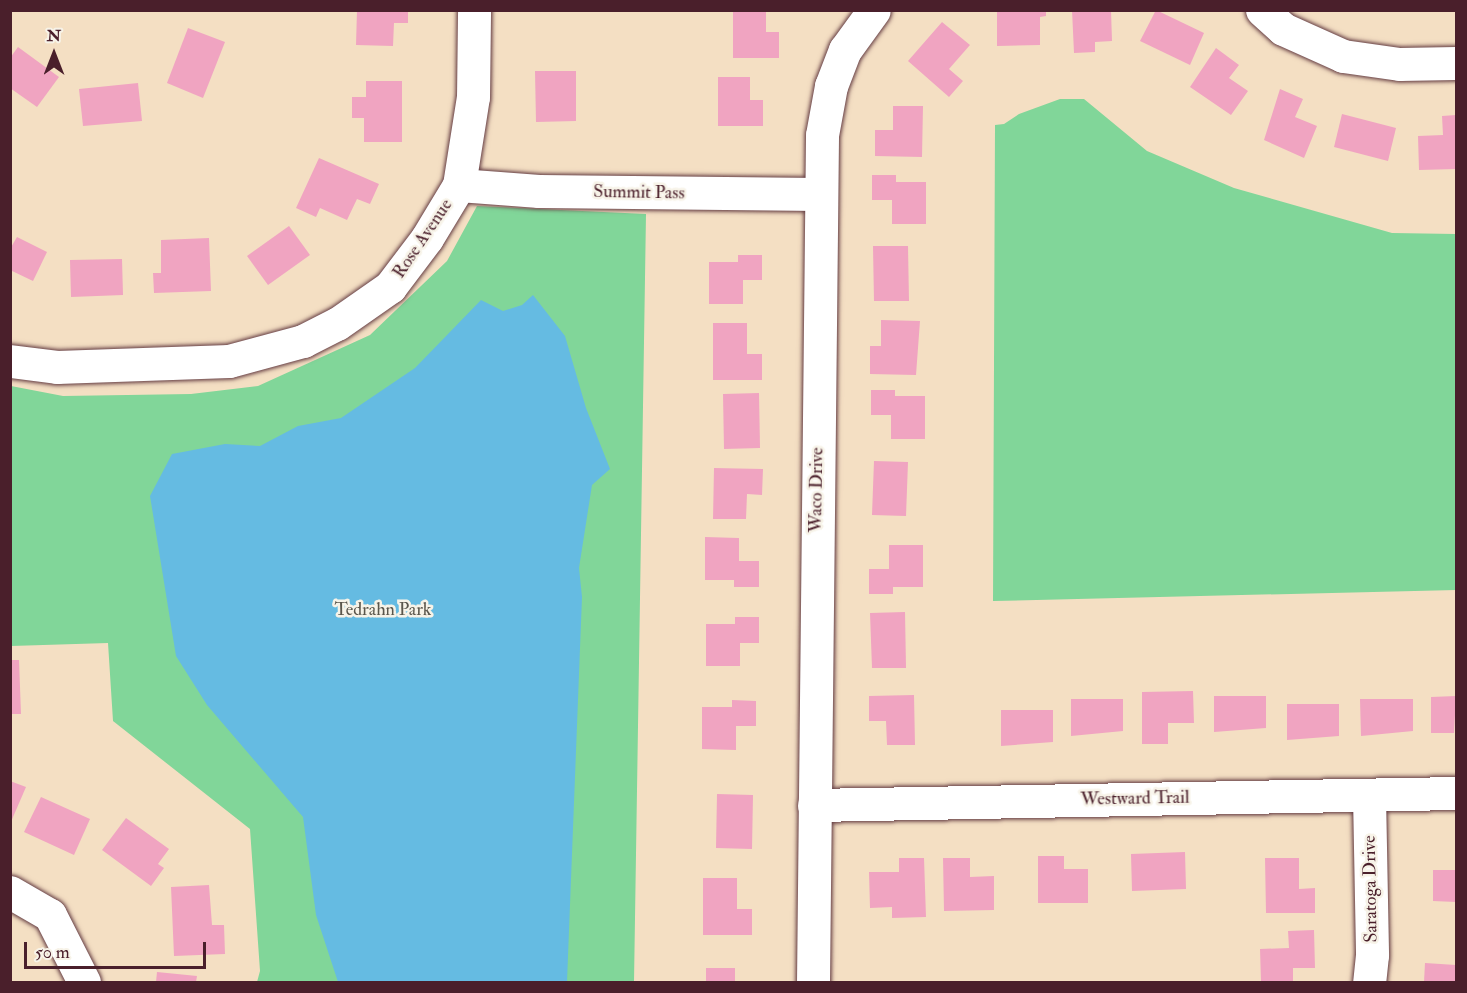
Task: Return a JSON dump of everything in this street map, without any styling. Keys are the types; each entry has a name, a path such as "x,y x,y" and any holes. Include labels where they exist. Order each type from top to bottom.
{"street":[{"name":"Rose Avenue","path":"10,360 57,367 229,361 303,341 337,324 390,287 428,238 459,185 471,116 474,10"},
{"name":"Waco Drive","path":"813,982 818,194 824,118 831,86 845,51 874,10"},
{"path":"1262,10 1283,29 1343,56 1399,64 1456,63"},
{"name":"Summit Pass","path":"459,185 539,191 818,194"},
{"name":"Westward Trail","path":"814,805 1456,793"},
{"name":"Saratoga Drive","path":"1369,795 1372,955 1369,982"},
{"path":"10,892 51,915 84,982"}],"green space":[{"path":"1060,99 1084,99 1147,151 1234,188 1392,233 1456,234 1456,590 993,601 995,125 1004,124 1019,114"},
{"name":"Tedrahn Park","path":"477,206 646,214 634,982 257,982 260,971 250,829 113,721 108,643 11,646 11,386 63,396 191,394 258,386 370,335 447,261"}],"water":[{"path":"533,295 565,336 586,408 610,469 592,485 579,568 582,597 567,982 338,982 316,915 303,817 207,705 176,656 150,496 172,454 225,444 260,446 298,426 341,418 415,368 481,300 503,311 522,305"}],"building":[{"path":"357,10 408,10 408,23 394,23 393,46 356,45"},
{"path":"733,10 766,10 766,32 779,32 779,58 733,58"},
{"path":"1046,10 1046,16 1040,17 1040,45 997,46 997,12"},
{"path":"1072,10 1111,10 1112,41 1095,42 1095,52 1074,53"},
{"path":"1156,10 1204,33 1190,65 1140,41"},
{"path":"942,22 970,45 949,69 963,81 949,97 908,61"},
{"path":"188,28 225,42 203,98 167,83"},
{"path":"18,47 59,77 37,107 10,88 10,58"},
{"path":"1216,48 1239,65 1229,78 1248,91 1231,115 1190,87"},
{"path":"535,71 576,71 576,121 536,122"},
{"path":"718,77 750,77 750,100 763,100 763,126 718,126"},
{"path":"366,81 402,81 402,142 364,142 364,118 352,118 352,97 366,97"},
{"path":"138,83 142,121 83,126 79,89"},
{"path":"1280,89 1303,99 1295,117 1317,126 1304,158 1264,140"},
{"path":"893,106 923,106 922,157 875,156 875,130 893,130"},
{"path":"1342,114 1396,128 1388,161 1334,147"},
{"path":"1456,115 1456,169 1419,170 1418,136 1443,135 1442,116"},
{"path":"319,158 379,184 370,204 357,199 347,220 320,208 316,217 296,208"},
{"path":"872,175 896,175 896,182 926,182 926,224 892,224 892,200 872,200"},
{"path":"289,226 310,255 268,285 247,256"},
{"path":"17,237 47,252 33,281 10,270 10,249"},
{"path":"209,238 211,291 154,293 153,273 161,273 161,240"},
{"path":"873,246 908,246 909,301 874,301"},
{"path":"738,255 762,255 762,280 743,280 743,304 709,304 709,262 738,262"},
{"path":"122,259 123,295 71,297 70,260"},
{"path":"881,320 920,321 916,375 870,374 870,346 881,346"},
{"path":"713,323 747,323 747,354 762,354 762,380 713,380"},
{"path":"871,390 895,390 895,396 925,396 925,439 891,439 891,415 871,415"},
{"path":"759,393 760,448 724,449 723,394"},
{"path":"874,461 908,462 906,516 872,515"},
{"path":"714,468 763,469 762,495 747,494 746,519 713,519"},
{"path":"705,537 739,538 739,561 759,561 759,587 734,587 734,580 705,580"},
{"path":"889,545 923,545 923,587 893,587 893,594 869,594 869,569 889,569"},
{"path":"905,612 906,668 872,668 870,613"},
{"path":"735,617 759,617 759,643 740,643 740,666 706,666 706,624 735,624"},
{"path":"10,660 19,660 21,714 10,714"},
{"path":"1193,691 1194,723 1168,723 1168,744 1142,744 1142,692"},
{"path":"914,695 915,745 887,745 886,721 869,721 869,696"},
{"path":"1214,696 1266,696 1266,728 1214,732"},
{"path":"1456,696 1454,733 1431,733 1431,697"},
{"path":"1071,699 1123,699 1123,731 1071,736"},
{"path":"1360,699 1413,699 1413,731 1361,736"},
{"path":"732,700 756,701 756,726 736,726 736,750 702,749 702,707 732,707"},
{"path":"1287,704 1339,704 1339,736 1287,740"},
{"path":"1001,710 1053,710 1053,742 1001,746"},
{"path":"10,781 26,787 10,824"},
{"path":"717,794 753,795 752,849 716,848"},
{"path":"41,797 90,819 74,855 24,832"},
{"path":"126,818 169,849 158,864 164,868 151,886 102,850"},
{"path":"1185,852 1186,889 1132,891 1131,854"},
{"path":"1038,856 1064,856 1064,869 1088,869 1088,903 1038,903"},
{"path":"899,858 924,858 926,917 892,918 892,907 870,908 869,872 899,872"},
{"path":"943,858 970,858 970,877 994,876 994,910 944,911"},
{"path":"1265,858 1299,858 1299,889 1315,888 1315,913 1266,913"},
{"path":"1433,870 1456,870 1456,902 1433,901"},
{"path":"703,878 737,878 737,909 752,909 752,935 703,935"},
{"path":"209,885 212,925 224,925 225,954 174,956 171,887"},
{"path":"1314,930 1315,968 1293,968 1293,982 1261,982 1260,949 1289,948 1288,931"},
{"path":"1425,963 1456,965 1456,982 1424,982"},
{"path":"706,968 735,968 735,982 706,982"},
{"path":"157,972 197,976 196,982 156,982"}]}
